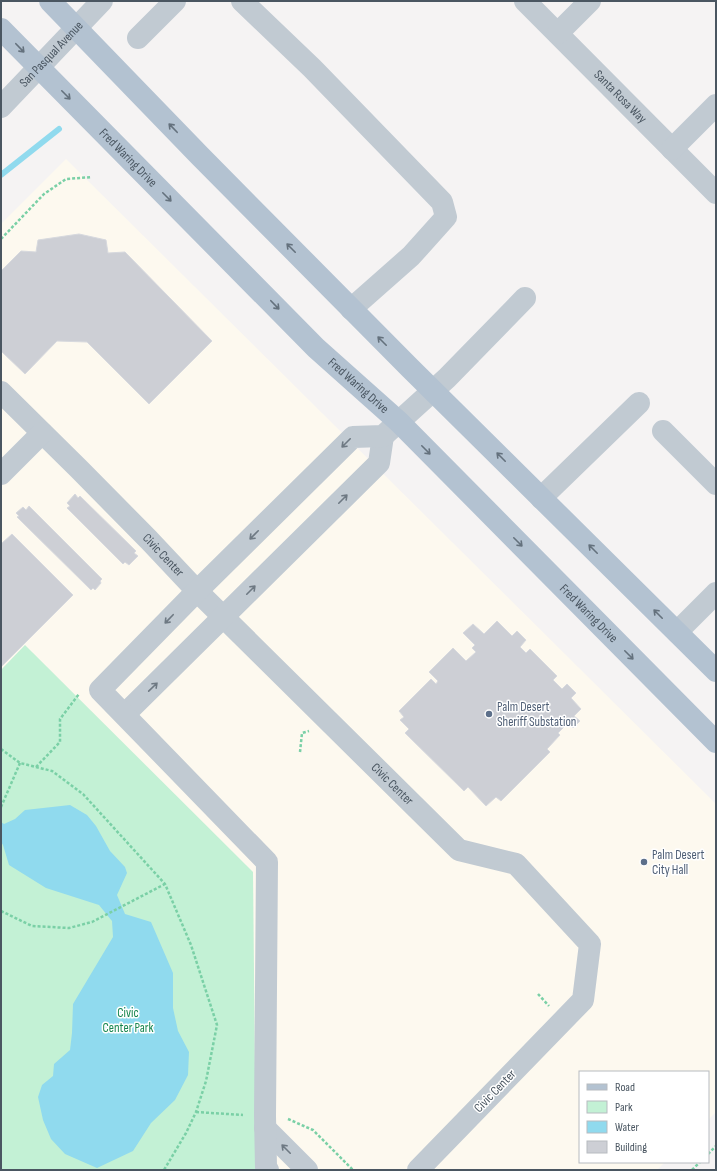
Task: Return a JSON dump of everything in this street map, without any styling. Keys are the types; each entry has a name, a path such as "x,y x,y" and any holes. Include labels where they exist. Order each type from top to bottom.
{"main road":[{"path":"50,1 351,309 716,671"},
{"name":"Fred Waring Drive","path":"1,29 316,348 391,429 716,742"}],"street":[{"name":"San Pasqual Avenue","path":"1,107 102,1"},
{"path":"138,38 175,1"},
{"path":"242,1 312,68 442,202 446,217 411,256 351,309"},
{"name":"Santa Rosa Way","path":"525,1 716,193"},
{"path":"558,34 590,1"},
{"path":"672,149 716,105"},
{"path":"125,714 379,463 391,429 446,378 525,298"},
{"name":"Civic Center","path":"1,392 149,540 223,618 459,850 516,864 590,944 583,1000 418,1170"},
{"path":"542,498 639,403"},
{"path":"268,1170 266,1167 265,1128 267,862 125,714 100,690 197,591 353,437 391,429"},
{"path":"663,431 716,484"},
{"path":"1,474 42,433"},
{"path":"677,632 716,593"},
{"path":"265,1128 307,1170"}],"path":[{"path":"1,239 44,194 66,179 92,177"},
{"path":"36,767 60,742"},
{"path":"1,749 20,763 52,771 83,794 165,884 191,944 217,1025 206,1081 196,1112 186,1133 164,1170"},
{"path":"1,807 20,763"},
{"path":"1,911 32,926 68,928 92,922 165,884"}],"shaded area":[{"path":"66,159 716,804 716,1112 709,1119 709,1071 579,1071 579,1163 664,1163 657,1170 256,1170 25,646 1,670 1,224"}],"green space":[{"name":"Civic Center Park","path":"25,645 253,872 256,1170 1,1170 1,670"}],"water":[{"path":"70,805 87,815 96,826 110,851 125,867 127,873 117,895 125,914 151,922 173,973 173,1008 178,1031 189,1052 188,1075 175,1100 151,1123 133,1151 97,1168 65,1154 51,1139 43,1120 38,1097 42,1085 53,1076 54,1064 70,1050 73,1004 113,937 112,921 99,905 46,888 9,865 1,842 1,822 4,824 15,819 25,810"}],"building":[{"path":"79,234 106,240 108,253 125,252 212,341 149,404 87,342 57,341 25,374 1,351 1,271 21,251 36,252 38,240"},
{"path":"75,494 78,498 80,496 136,551 134,553 138,556 129,565 125,562 123,564 67,508 70,506 67,503"},
{"path":"29,506 102,579 100,581 101,583 95,590 93,588 91,590 17,517 19,516 16,513 23,507 26,510"},
{"path":"12,534 73,595 1,667 1,544"},
{"name":"Palm Desert Sheriff Substation","path":"497,621 512,636 517,631 526,640 520,647 526,653 530,649 557,676 553,680 562,689 567,684 576,693 571,698 581,709 574,716 580,721 573,728 568,723 558,733 560,735 547,749 550,752 501,801 496,797 486,806 468,787 464,791 405,733 409,729 400,720 404,717 399,711 431,679 436,684 438,681 429,672 453,648 466,661 476,652 472,648 475,645 463,633 473,624 484,634"}],"waterway":[{"path":"1,175 59,129"}],"place":[{"name":"Palm Desert Sheriff Substation","path":"489,714"},
{"name":"Palm Desert City Hall","path":"644,862"}]}
